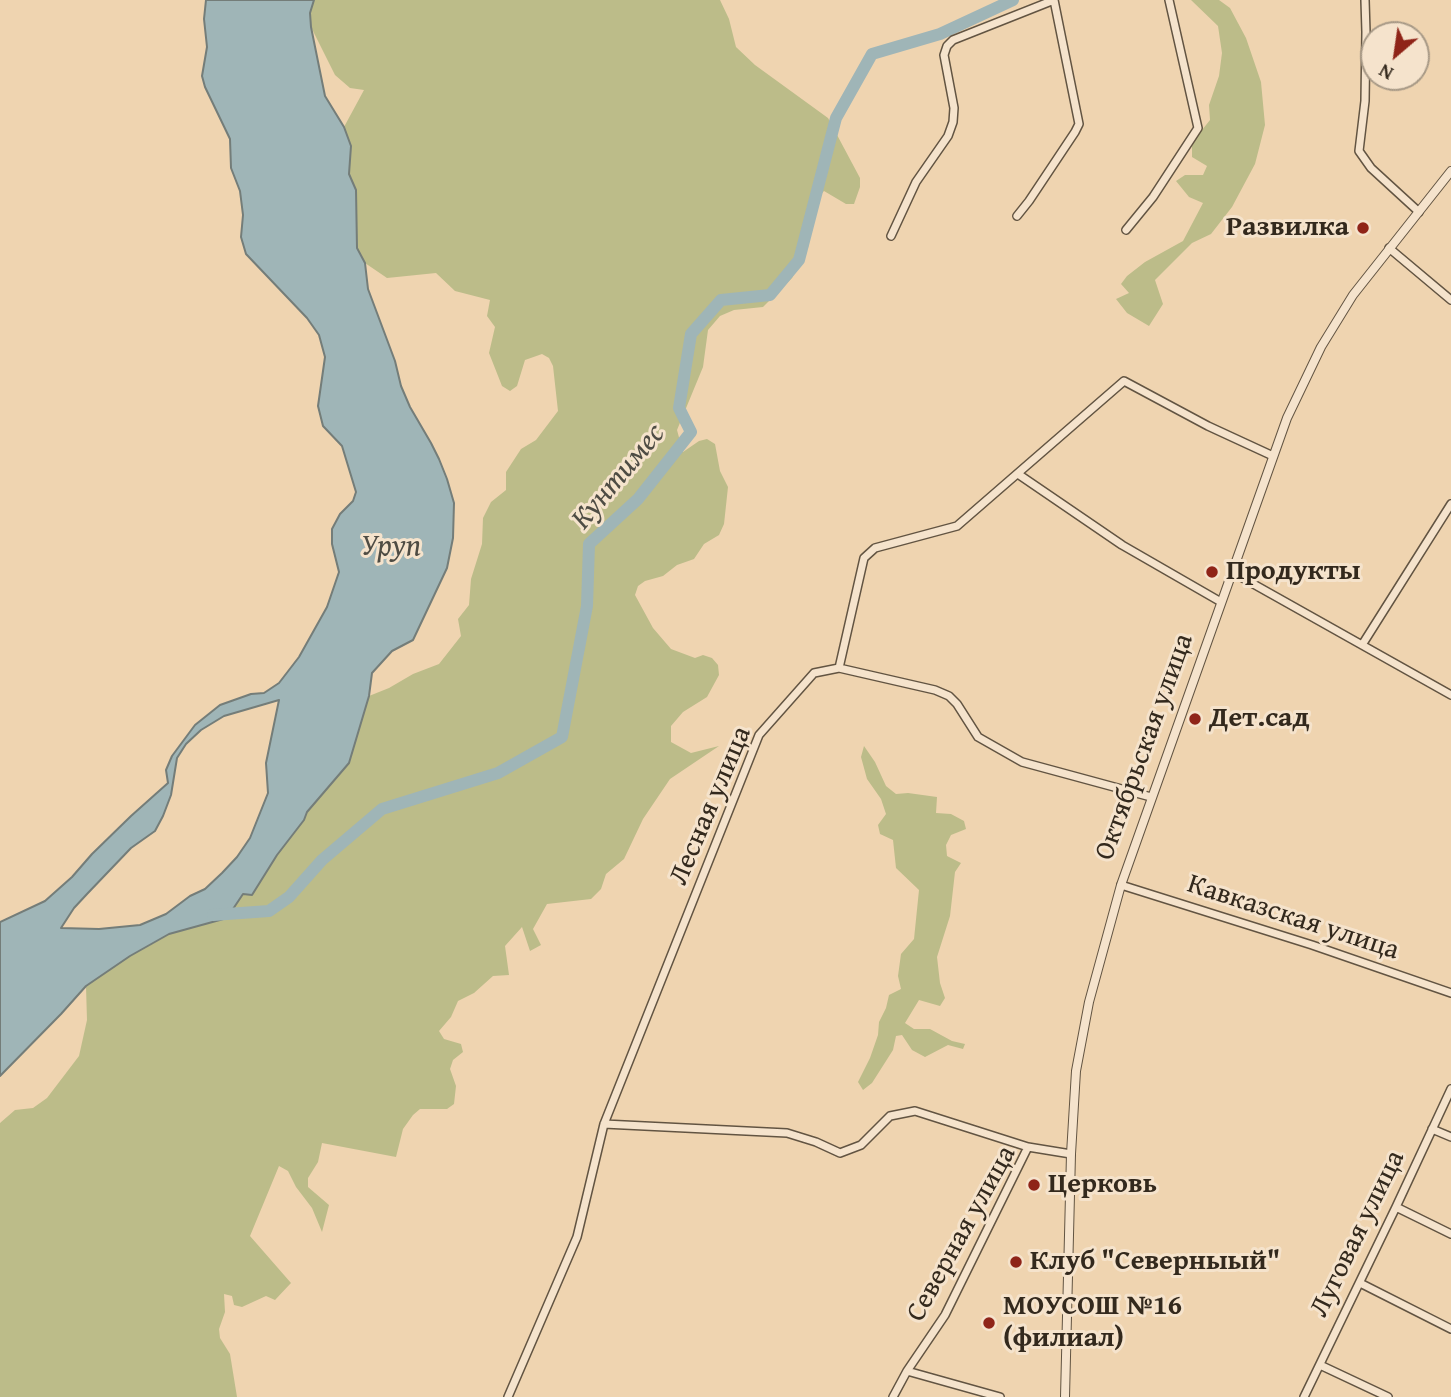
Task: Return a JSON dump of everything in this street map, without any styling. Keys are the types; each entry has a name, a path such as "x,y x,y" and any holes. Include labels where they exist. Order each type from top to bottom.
{"street":[{"path":"891,236 916,182 948,136 953,122 954,108 944,55 947,46 953,40 1054,0 1079,124 1017,216"},
{"path":"1126,230 1153,197 1198,128 1169,0"},
{"path":"1365,0 1365,101 1359,151 1371,169 1419,212"},
{"name":"Октябрьская улица","path":"1065,1397 1071,1154 1076,1071 1089,1002 1121,885 1287,418 1321,347 1353,295 1451,171"},
{"path":"1389,248 1451,300"},
{"path":"1151,797 1023,762 978,737 949,696 935,690 839,668 864,558 875,548 957,527 1124,381 1208,426 1273,456"},
{"path":"1018,474 1122,545 1221,602"},
{"path":"1362,645 1451,504"},
{"path":"1232,572 1451,695"},
{"name":"Лесная улица","path":"508,1397 577,1237 604,1124 759,736 814,673 839,668"},
{"name":"Кавказская улица","path":"1121,885 1312,945 1451,993"},
{"name":"Луговая улица","path":"1304,1397 1451,1089"},
{"path":"604,1124 787,1133 840,1153 861,1145 890,1116 915,1111 1028,1147"},
{"path":"1432,1129 1451,1137"},
{"name":"Северная улица","path":"893,1397 907,1371 945,1315 1028,1147 1071,1154"},
{"path":"1396,1207 1451,1234"},
{"path":"1360,1283 1451,1329"},
{"path":"1320,1365 1388,1397"},
{"path":"907,1371 1000,1397"}],"green space":[{"path":"314,0 720,0 729,19 736,47 755,65 828,118 860,178 860,187 854,204 846,204 824,191 818,198 808,248 792,278 763,307 734,310 720,316 708,330 703,367 677,430 683,452 707,439 715,444 720,471 728,487 724,524 719,535 704,544 694,559 677,565 663,576 645,581 638,586 635,595 653,628 671,649 695,658 703,655 712,658 718,665 719,675 707,697 683,712 671,726 671,742 691,753 719,746 670,779 643,819 624,859 606,874 601,889 591,899 547,904 533,929 541,945 530,951 522,927 505,946 509,975 493,976 474,993 458,1001 451,1017 439,1031 444,1039 461,1044 463,1052 453,1060 450,1069 456,1086 454,1104 447,1109 420,1109 413,1115 403,1129 396,1157 322,1143 318,1162 308,1178 308,1187 329,1205 322,1232 312,1208 288,1171 279,1166 250,1236 291,1283 275,1300 266,1296 242,1307 234,1305 232,1296 224,1294 225,1312 219,1329 220,1338 230,1354 237,1397 0,1397 0,1123 15,1110 33,1108 47,1098 79,1056 87,1020 86,986 169,934 227,918 243,894 304,820 307,812 349,763 369,696 439,664 461,636 458,619 469,605 471,579 482,544 483,518 491,502 506,490 506,472 521,449 536,440 558,411 553,366 549,358 542,354 525,360 517,386 510,391 502,386 489,353 495,327 487,316 490,300 455,291 436,273 387,278 365,263 357,248 356,190 349,174 344,127 364,90 350,88 335,75 311,27 310,13"},
{"path":"1191,0 1219,0 1230,8 1246,38 1261,82 1265,125 1255,164 1232,207 1211,234 1192,243 1155,280 1163,304 1149,326 1127,313 1116,299 1129,293 1121,284 1145,262 1183,241 1203,203 1189,197 1176,181 1185,175 1203,175 1207,166 1192,157 1192,146 1210,120 1209,105 1219,76 1222,53 1218,26"},
{"path":"864,746 886,786 896,794 937,797 936,813 951,814 964,821 966,829 951,835 946,845 947,856 961,863 955,872 950,916 937,957 945,998 940,1006 919,1000 905,1023 914,1029 930,1029 952,1041 965,1044 963,1049 948,1045 925,1057 912,1050 902,1035 896,1036 893,1050 872,1083 863,1090 858,1082 870,1058 889,995 901,989 898,976 901,954 914,939 919,890 896,868 893,840 880,834 878,825 886,814 881,799 867,779 861,757"}],"water":[{"name":"Уруп","path":"206,0 314,0 310,13 311,27 325,96 344,127 351,146 349,174 356,190 357,248 365,263 368,289 395,361 401,386 447,479 454,503 453,538 447,568 413,640 392,651 372,673 369,696 349,763 307,812 252,895 243,894 227,918 169,934 86,986 0,1076 0,922 45,901 168,783 166,770 172,756 195,725 220,705 251,694 264,693 279,683 299,657 327,607 339,572 332,544 332,529 340,514 353,501 356,492 342,446 323,426 318,406 325,357 319,335 307,318 246,254 241,237 243,215 240,191 231,168 230,139 202,76 207,47 204,19","holes":["279,700 266,763 268,793 250,838 237,857 205,889 190,896 166,914 140,925 99,929 61,928 74,908 131,848 155,831 171,795 177,758 186,744 201,730 224,716"]}],"waterway":[{"name":"Кунтимес","path":"213,915 269,911 289,897 322,860 382,809 498,773 562,737 587,606 589,544 638,499 691,432 679,408 691,334 721,300 770,295 799,260 836,118 872,54 940,34 1013,0"}],"place":[{"name":"Развилка","path":"1363,228"},
{"name":"Продукты","path":"1212,572"},
{"name":"Дет.сад","path":"1195,719"},
{"name":"Церковь","path":"1034,1185"},
{"name":"Клуб \"Северныый\"","path":"1016,1262"},
{"name":"МОУСОШ №16 (филиал)","path":"989,1323"}]}
